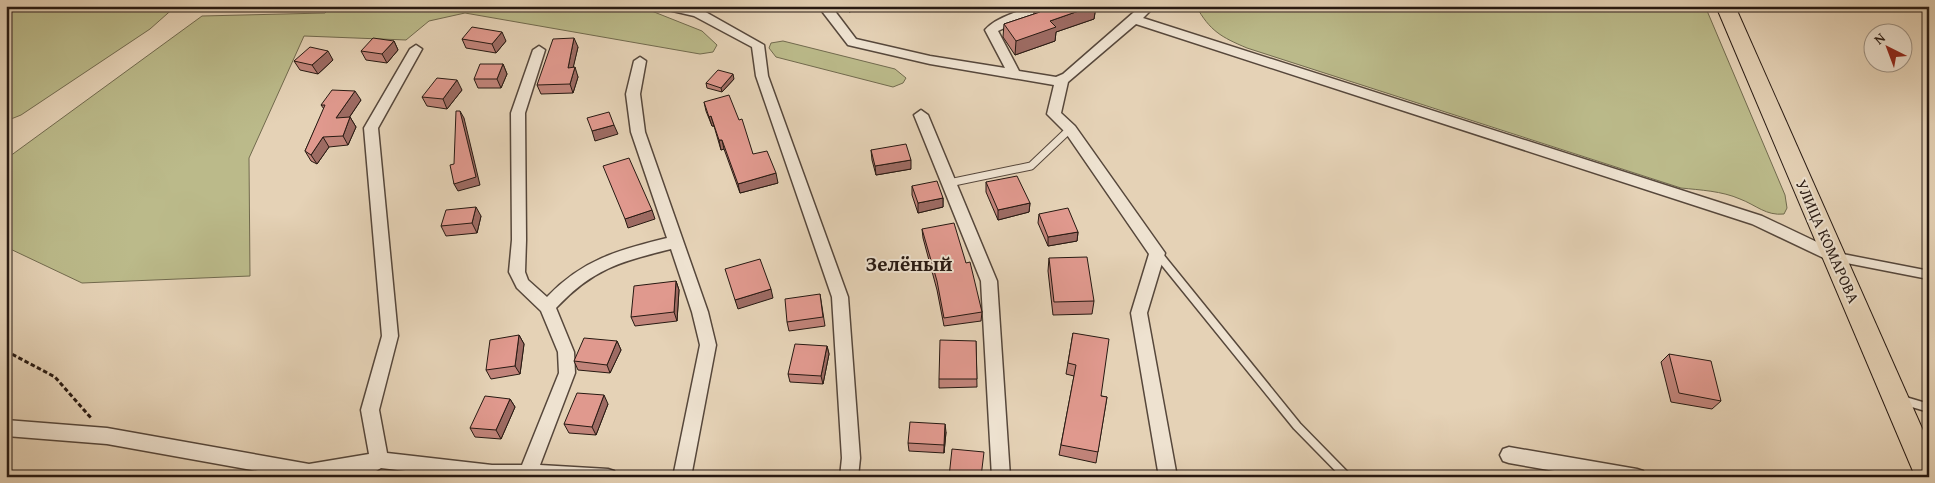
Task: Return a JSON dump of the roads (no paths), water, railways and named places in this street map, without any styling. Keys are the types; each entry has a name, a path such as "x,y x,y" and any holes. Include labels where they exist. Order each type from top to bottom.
{"main road":[{"name":"УЛИЦА КОМАРОВА","path":"1725,6 1929,476"}],"street":[{"path":"668,6 698,13 758,45 762,76 840,297 851,458 850,477"},
{"path":"824,6 852,42 930,60 1015,75 1062,80 1068,77 1149,6"},
{"path":"1015,75 991,30 994,27 1016,20 1039,6"},
{"path":"1135,18 1757,220 1835,257"},
{"path":"379,460 370,410 390,336 371,128 416,49"},
{"path":"526,474 567,373 566,352 547,306 522,284 517,272 519,240 518,113 539,50"},
{"path":"640,61 633,94 638,132 700,312 708,345 682,477"},
{"path":"1062,80 1054,114 1070,129 1157,253 1139,313 1168,477"},
{"path":"920,115 989,281 1001,477"},
{"path":"547,306 580,275 596,266 620,257 676,242"},
{"path":"6,428 107,436 310,472 379,460 492,473 608,477"},
{"path":"1509,455 1637,477"},
{"path":"350,477 379,460"}],"lane":[{"path":"948,183 1031,166 1070,129"},
{"path":"1157,253 1297,426 1347,477"},
{"path":"1835,257 1929,275"},
{"path":"1895,398 1929,408"}],"district":[{"name":"Зелёный","path":"909,264"}]}
